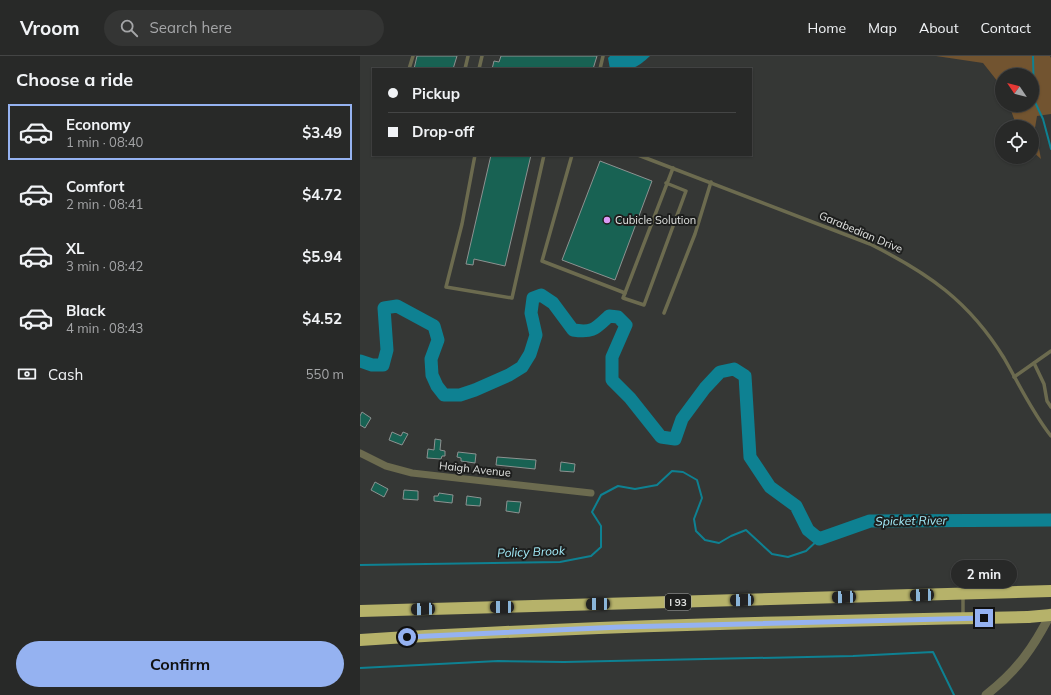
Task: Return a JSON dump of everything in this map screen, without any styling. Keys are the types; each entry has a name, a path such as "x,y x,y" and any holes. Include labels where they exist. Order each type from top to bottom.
{"highway":[{"name":"I 93","path":"360,611 963,593 1045,592"},
{"name":"I 93","path":"360,640 552,630 1028,617 1051,614"}],"street":[{"name":"Haigh Avenue","path":"360,453 386,466 412,473 591,493"},
{"path":"986,695 1009,675 1030,650 1039,638 1051,614"}],"lane":[{"path":"409,68 413,56"},
{"path":"465,68 468,56"},
{"path":"479,68 482,56"},
{"path":"600,68 603,56"},
{"path":"475,156 462,224 446,287 512,298 544,156"},
{"path":"572,156 542,261 625,292"},
{"name":"Garabedian Drive","path":"641,156 870,244 914,266 948,291 970,313 991,338 1037,416 1051,436"},
{"path":"666,183 686,191 644,305 623,298 666,183 673,168"},
{"path":"664,313 693,241 711,182"},
{"path":"1014,377 1051,351"},
{"path":"1034,363 1044,384 1047,401 1051,407"},
{"path":"963,593 964,618"}],"shaded area":[{"path":"936,56 1050,56 1051,114 1037,116 1036,120 1014,120 1012,112 1039,112 1039,68 995,68 995,78 983,63"}],"water":[{"path":"610,56 650,56 636,67 632,68 610,68 608,58"}],"building":[{"path":"417,56 457,56 453,68 414,68"},
{"path":"501,56 597,56 593,68 492,68 494,61 499,62"},
{"path":"491,156 531,156 505,266 474,259 473,265 466,264"},
{"name":"Cubicle Solution","path":"600,161 652,181 615,280 562,260"},
{"path":"362,412 371,418 365,428 360,425 360,416"},
{"path":"392,432 401,436 403,432 408,434 402,445 389,440"},
{"path":"435,439 441,440 440,450 445,451 445,456 442,456 441,459 427,458 428,449 434,450"},
{"path":"458,452 476,454 475,463 461,461 461,458 457,457"},
{"path":"497,457 536,460 535,469 496,465"},
{"path":"561,462 575,464 574,472 560,471"},
{"path":"375,482 388,489 384,497 371,490"},
{"path":"404,490 418,491 418,500 403,499"},
{"path":"439,493 453,495 452,503 434,501 434,496 438,496"},
{"path":"467,496 481,498 480,506 466,505"},
{"path":"507,501 521,502 519,513 506,511"}],"waterway":[{"path":"1033,56 1034,100 1043,119 1051,149"},
{"name":"Spicket River","path":"360,361 372,365 383,365 387,350 384,308 397,306 434,326 438,340 431,359 432,375 437,386 444,395 460,395 475,390 509,375 522,367 530,354 536,335 531,313 533,298 541,295 553,303 573,330 585,331 593,329 609,316 618,317 626,325 612,357 612,380 630,398 661,437 675,439 682,419 705,388 720,372 734,369 745,376 750,457 770,487 796,506 808,530 819,539 870,521 1051,520"},
{"name":"Policy Brook","path":"360,565 560,562 591,556 601,547 601,526 592,512 601,495 618,486 635,489 657,485 672,471 683,472 697,480 702,498 694,519 696,531 705,540 719,543 746,530 772,554 788,557 806,551 819,539"},
{"path":"360,668 498,661 564,662 853,656 933,652 954,695"}],"place":[{"name":"Cubicle Solution","path":"607,220"}],"route":[{"path":"407,637 620,627 984,618"}]}
